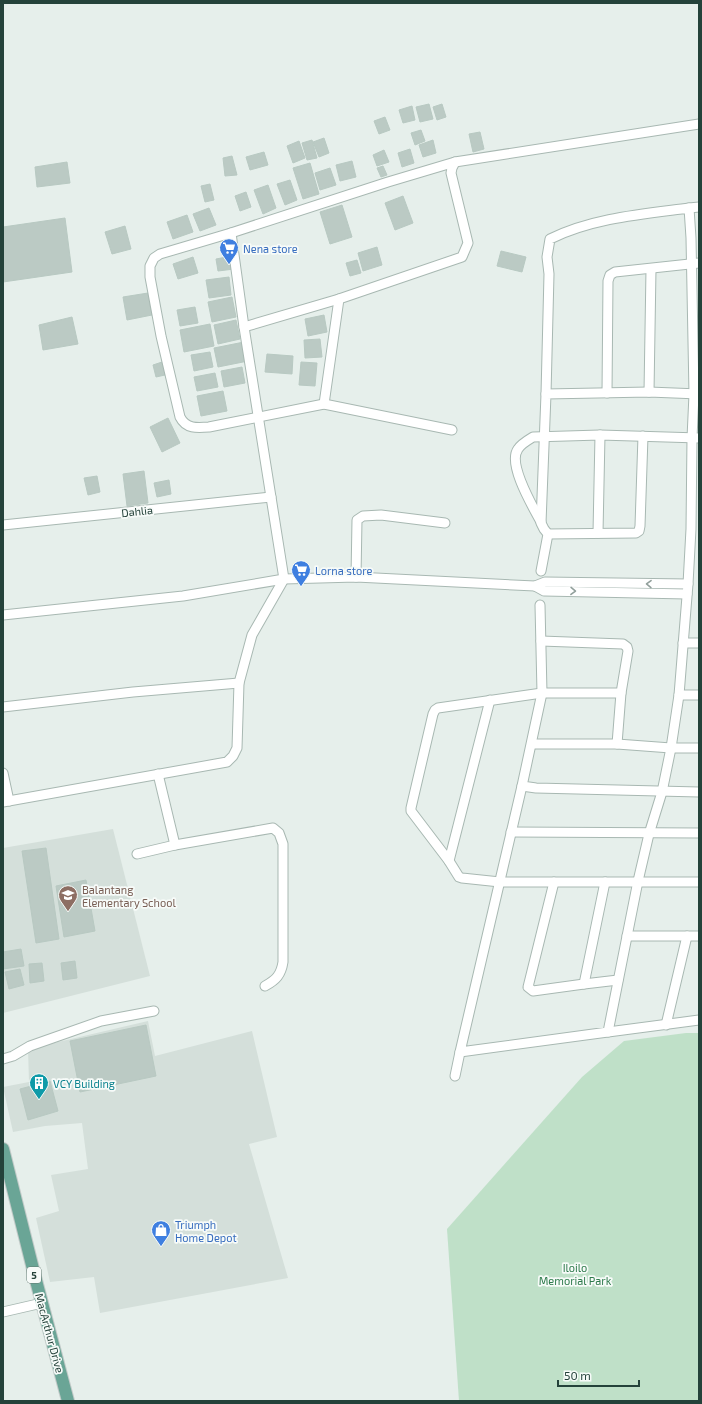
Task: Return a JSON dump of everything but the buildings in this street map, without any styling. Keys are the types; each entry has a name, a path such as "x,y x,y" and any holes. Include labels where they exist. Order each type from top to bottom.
{"main road":[{"name":"MacArthur Drive","path":"3,1149 68,1401"}],"street":[{"path":"452,430 324,404 209,427 196,428 187,426 182,423 180,417 164,351 152,291 150,266 154,258 160,254 456,162 699,124"},
{"path":"244,327 339,299 462,257 468,244 451,173 456,162"},
{"path":"541,523 549,274 547,257 550,239 559,234 608,219 699,207"},
{"path":"608,1032 638,881 649,834 662,792 671,748 679,695 688,589 695,530 696,480 695,263 688,208"},
{"path":"3,773 6,802 227,762 234,756 237,748 239,683 252,635 284,579 244,327 231,232"},
{"path":"607,393 608,281 610,275 615,272 695,263"},
{"path":"649,392 651,269"},
{"path":"324,404 339,299"},
{"path":"546,394 649,392 696,394"},
{"path":"541,571 548,534 519,480 516,456 517,449 533,437 544,436 600,435 696,438"},
{"path":"598,533 600,435"},
{"path":"548,534 636,533 639,531 642,436"},
{"name":"Dahlia","path":"3,525 271,497"},
{"path":"356,577 357,520 364,516 381,515 445,523"},
{"path":"3,615 183,596 284,579 356,577 535,586 544,591 551,587 688,589"},
{"path":"455,1076 532,744 542,693 540,605"},
{"path":"541,641 623,644 627,647 628,651 621,693 616,744"},
{"path":"683,643 699,643"},
{"path":"3,706 133,692 239,683"},
{"path":"621,693 542,693 438,708 433,714 411,809 459,877 500,882 699,882"},
{"path":"679,695 699,695"},
{"path":"449,861 490,700"},
{"path":"532,744 616,744 671,748 699,748"},
{"path":"158,774 175,845"},
{"path":"522,786 536,788 699,792"},
{"path":"136,854 175,845 273,828 280,833 283,844 283,962 282,971 276,980 265,986"},
{"path":"511,832 649,834 699,833"},
{"path":"554,882 528,987 533,991 618,980"},
{"path":"584,984 605,882"},
{"path":"627,936 699,936"},
{"path":"666,1025 687,936"},
{"path":"3,1059 13,1056 30,1046 101,1021 154,1011"},
{"path":"460,1052 699,1020"},
{"path":"3,1312 42,1303"}],"shaded area":[{"name":"Balantang Elementary School","path":"113,829 150,976 3,1013 3,848"},
{"path":"148,1021 155,1056 252,1031 277,1137 249,1144 288,1278 100,1313 94,1277 50,1282 36,1218 59,1211 51,1175 88,1169 82,1123 45,1126 13,1132 3,1087 29,1082 28,1049"}],"green space":[{"name":"Iloilo Memorial Park","path":"686,1033 699,1033 699,1401 459,1401 447,1229 582,1077 624,1041"}],"place":[{"name":"Nena store","path":"229,265"},
{"name":"Lorna store","path":"301,587"},
{"name":"Balantang Elementary School","path":"68,912"},
{"name":"VCY Building","path":"39,1100"},
{"name":"Triumph Home Depot","path":"161,1247"}]}
